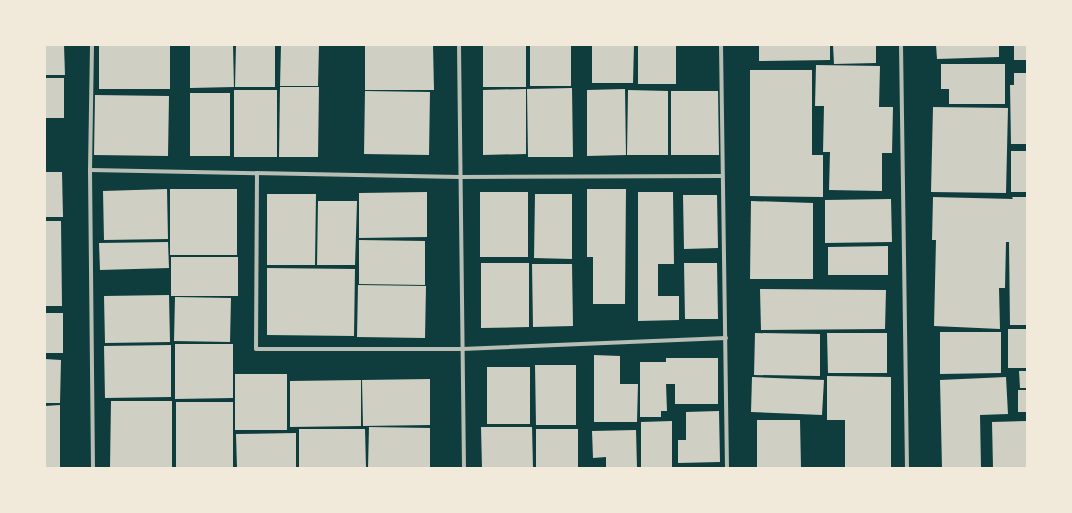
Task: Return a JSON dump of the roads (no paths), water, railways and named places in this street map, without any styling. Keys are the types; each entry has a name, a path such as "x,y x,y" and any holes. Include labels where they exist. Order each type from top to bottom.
{"street":[{"path":"92,45 90,170 92,468"},
{"path":"458,45 464,468"},
{"path":"722,45 722,176 724,192 727,468"},
{"path":"901,45 907,468"},
{"path":"90,170 460,177 722,176"},
{"path":"257,173 256,349 462,349 726,338"}]}
